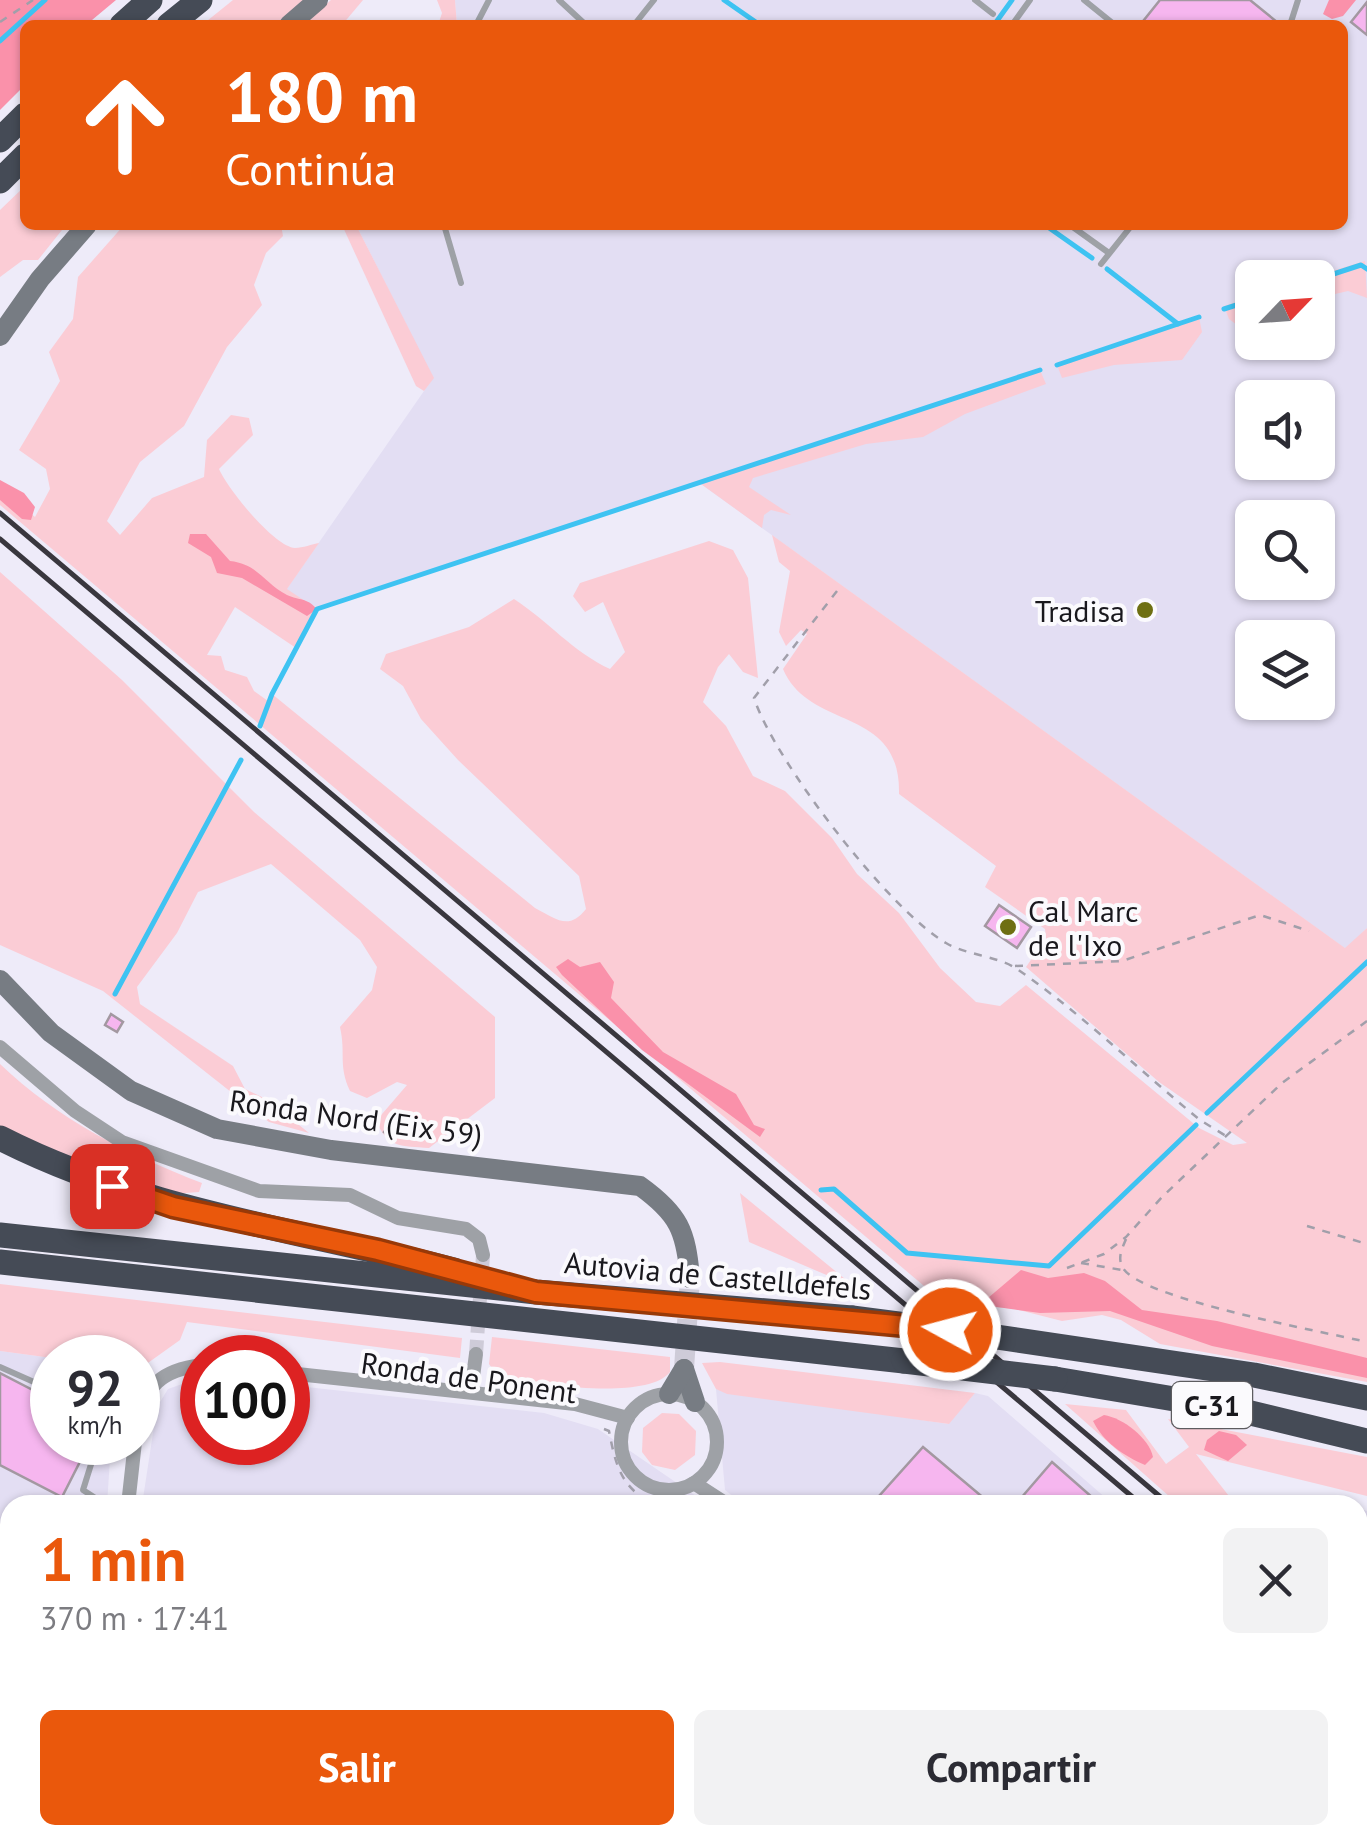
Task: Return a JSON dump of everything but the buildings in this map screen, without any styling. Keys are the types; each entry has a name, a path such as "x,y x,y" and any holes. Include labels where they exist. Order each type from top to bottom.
{"highway":[{"path":"128,20 150,0"},
{"path":"175,20 200,0"},
{"path":"0,140 20,120"},
{"path":"0,182 20,161"},
{"path":"0,1138 52,1165 173,1207 378,1250 536,1292"},
{"name":"Autovia de Castelldefels","path":"0,1235 536,1292 852,1318 1254,1374 1367,1398"},
{"name":"Autovia de Castelldefels","path":"0,1263 1055,1379 1219,1406 1367,1440"}],"main road":[{"path":"295,20 318,0"},
{"path":"0,336 40,279 84,230"},
{"name":"Ronda Nord (Eix 59)","path":"0,980 51,1033 130,1091 217,1129 331,1150 640,1186 667,1205 680,1224 690,1278"},
{"path":"669,1394 684,1369 695,1402"}],"street":[{"path":"0,1048 75,1112 122,1142 260,1191 350,1196 398,1218 466,1229 478,1239 484,1256"},
{"path":"471,1392 476,1354"},
{"name":"Ronda de Ponent","path":"310,1375 576,1404 628,1418"},
{"path":"669,1394 645,1400 628,1418 621,1446 632,1473 657,1489 672,1490 694,1483 708,1468 716,1443 714,1427 695,1402"},
{"path":"127,1495 131,1465"},
{"path":"708,1468 721,1495"},
{"path":"694,1483 713,1495"}],"lane":[{"path":"560,0 581,20"},
{"path":"638,20 654,0"},
{"path":"975,0 993,14"},
{"path":"1084,0 1110,20"},
{"path":"445,230 460,283"},
{"path":"1077,230 1109,253"},
{"path":"1101,264 1128,230"},
{"path":"0,1367 30,1380"},
{"path":"88,1495 82,1481 89,1465"}],"path":[{"path":"0,22 33,0"},
{"path":"836,591 754,698 784,762 858,857 922,925 947,944 1013,966 1200,1120 1226,1136"},
{"path":"1013,966 1122,961 1260,916 1310,932"},
{"path":"1067,1268 1126,1237 1162,1197 1282,1083 1367,1022"},
{"path":"1306,1226 1367,1244"},
{"path":"1124,1271 1120,1256 1126,1237"},
{"path":"1081,1262 1124,1271 1140,1282 1208,1307 1367,1342"},
{"name":"Ronda de Ponent","path":"595,1425 609,1430 616,1470 636,1495"}],"shaded area":[{"path":"0,0 116,0 92,20 20,20 20,90 0,110"},
{"path":"233,0 304,0 280,20 208,20"},
{"path":"331,0 363,0 346,20 309,20"},
{"path":"437,0 455,0 457,20 440,20 442,13"},
{"name":"Tradisa","path":"455,0 1367,0 1367,928 1346,949 701,484 317,609 286,590 433,378 359,230 1348,230 1348,20 457,20"},
{"path":"1329,0 1356,0 1343,16 1332,19 1323,14"},
{"path":"20,191 20,230 62,230 38,260 23,260 0,277 0,210"},
{"path":"120,230 282,230 283,236 266,253 254,285 262,305 227,347 184,426 140,462 107,521 120,535 152,498 204,477 207,440 231,415 249,418 253,435 219,469 241,502 275,538 295,548 319,543 287,589 317,609 296,648 235,607 207,655 221,656 225,670 247,677 254,691 268,701 272,694 549,916 574,920 586,909 579,876 458,760 421,719 403,686 380,669 386,654 469,627 514,599 584,654 610,669 625,652 603,602 585,612 573,596 580,583 709,541 733,550 748,578 758,678 743,672 729,654 718,667 703,702 726,726 753,776 785,791 832,838 857,874 899,913 940,968 976,1002 1000,1006 1026,985 1199,1128 1233,1145 1247,1143 1159,1082 1026,967 1046,938 1045,929 985,887 996,866 899,794 896,766 886,746 870,732 813,703 796,689 783,669 807,634 801,630 786,646 779,632 790,571 779,562 772,535 1345,948 1367,928 1367,1382 1160,1344 1121,1320 1102,1315 1062,1321 1015,1309 943,1302 0,505 0,488 35,517 50,489 46,469 19,450 60,381 49,352 73,319 78,277"},
{"path":"344,230 359,230 434,378 424,391 416,386"},
{"path":"1365,261 1367,298 1348,291 1335,294 1335,270"},
{"path":"1235,302 1235,324 1229,319 1224,306"},
{"path":"1199,317 1202,332 1182,360 1114,365 1062,378 1057,365"},
{"path":"1040,370 1046,384 965,414 923,437 866,444 753,478 749,487 791,515 771,510 764,515 762,528 701,484"},
{"path":"0,480 24,493 35,507 31,520 22,519 0,500"},
{"path":"190,534 206,534 230,561 247,566 279,590 317,609 307,616 242,578 217,573 211,557 188,543"},
{"path":"0,572 122,680 254,812 495,1017 495,1098 429,1148 403,1146 385,1136 376,1121 407,1085 397,1082 367,1098 350,1091 344,1074 340,1027 372,990 377,967 360,940 271,864 198,892 177,933 137,987 140,1004 233,1066 245,1089 268,1100 309,1133 269,1122 103,991 0,945"},
{"path":"568,959 580,967 600,962 614,982 611,998 663,1052 736,1094 754,1125 765,1129 760,1137 642,1050 562,975 556,967"},
{"path":"0,1064 45,1102 95,1134 202,1183 199,1192 159,1195 0,1129"},
{"path":"740,1193 855,1287 749,1242"},
{"path":"1021,1270 1048,1278 1084,1273 1105,1281 1142,1310 1217,1321 1367,1358 1367,1378 1212,1346 1110,1311 1040,1313 990,1306 988,1298"},
{"path":"0,1284 462,1338 460,1358 310,1338 310,1335 187,1322 180,1340 160,1354 160,1335 30,1335 30,1355 0,1351"},
{"path":"492,1337 670,1357 670,1372 657,1381 615,1388 499,1378 489,1364"},
{"path":"0,1351 30,1355 30,1465 110,1465 108,1495 0,1495"},
{"path":"702,1363 975,1393 949,1424 727,1394 716,1389"},
{"path":"180,1385 180,1465 310,1465 310,1387 544,1413 598,1429 694,1495 144,1495 148,1465 160,1465 160,1402 168,1389"},
{"path":"716,1389 948,1424 975,1393 988,1396 1102,1495 731,1495 725,1490"},
{"path":"1065,1404 1126,1410 1166,1464 1189,1447 1168,1419 1367,1457 1367,1495 1196,1454 1228,1495 1168,1495"},
{"path":"662,1413 679,1414 696,1431 695,1455 675,1470 652,1465 642,1452 643,1428"},
{"path":"1104,1415 1141,1436 1153,1457 1145,1465 1122,1453 1102,1435 1093,1421"},
{"path":"1219,1431 1236,1435 1247,1445 1228,1461 1204,1450 1207,1440"}],"waterway":[{"path":"23,20 45,0"},
{"path":"724,0 753,20"},
{"path":"998,20 1012,0"},
{"path":"0,41 20,23"},
{"path":"1052,230 1092,258"},
{"path":"1335,273 1361,265 1367,269"},
{"path":"1107,269 1178,324 1199,317"},
{"path":"1224,309 1235,305"},
{"path":"1057,365 1178,324"},
{"path":"260,726 272,694 317,609 1040,370"},
{"path":"115,994 241,760"},
{"path":"1207,1113 1367,962"},
{"path":"821,1190 834,1189 907,1253 1049,1266 1196,1125"}],"tunnel":[{"path":"476,1354 483,1255"},
{"path":"684,1369 690,1278"}],"railway":[{"path":"0,513 1158,1495"},
{"path":"0,539 1130,1495"}],"place":[{"name":"Tradisa","path":"1145,610"},
{"name":"Cal Marc de l'Ixo","path":"1008,927"}],"route":[{"path":"112,1186 173,1207 378,1250 536,1292 950,1330"}]}
